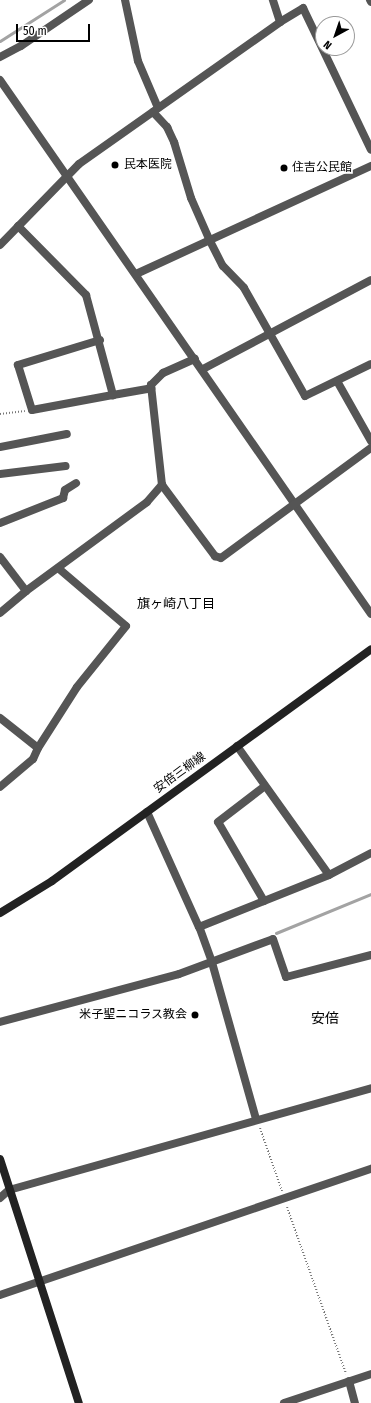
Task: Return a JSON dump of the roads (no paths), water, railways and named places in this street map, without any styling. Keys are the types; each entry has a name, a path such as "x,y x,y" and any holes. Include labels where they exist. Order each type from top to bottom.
{"street":[{"path":"0,57 21,46 89,0"},
{"path":"126,0 138,61 156,110 174,142 194,206 223,266 244,288 305,396 371,364"},
{"path":"273,0 280,22"},
{"path":"0,245 79,164 280,22 303,8 371,150"},
{"path":"0,80 371,614"},
{"path":"136,274 371,166"},
{"path":"18,226 86,295 100,340 113,395"},
{"path":"202,369 371,280"},
{"path":"100,340 18,365 32,410 151,388"},
{"path":"195,359 163,373 155,379 151,388 162,485 215,556 221,558 371,448"},
{"path":"337,381 371,441"},
{"path":"0,447 68,434"},
{"path":"0,474 66,466"},
{"path":"0,522 63,498 65,490 76,483"},
{"path":"0,613 26,591 80,553 85,546 147,502 162,485"},
{"path":"0,557 26,591"},
{"path":"0,787 33,759 38,748 77,687 126,626 58,568"},
{"name":"安倍三柳線","path":"0,913 52,880 371,649"},
{"path":"0,718 38,748"},
{"path":"237,746 329,875"},
{"path":"264,901 218,822 265,786"},
{"path":"147,812 199,927 212,962 256,1119"},
{"path":"199,927 329,875 371,853"},
{"path":"0,1022 179,974 273,939 286,977 371,955"},
{"path":"0,1198 9,1190 256,1119 371,1088"},
{"path":"0,1159 79,1403"},
{"path":"0,1295 371,1169"},
{"path":"284,1403 371,1374"},
{"path":"348,1381 355,1403"}],"waterway":[{"path":"0,41 64,0"},
{"path":"276,933 371,894"}],"place":[{"name":"民本医院","path":"115,165"},
{"name":"住吉公民館","path":"284,168"},
{"name":"米子聖ニコラス教会","path":"195,1015"}],"district":[{"name":"旗ヶ崎八丁目","path":"176,604"},
{"name":"安倍","path":"325,1019"}]}
